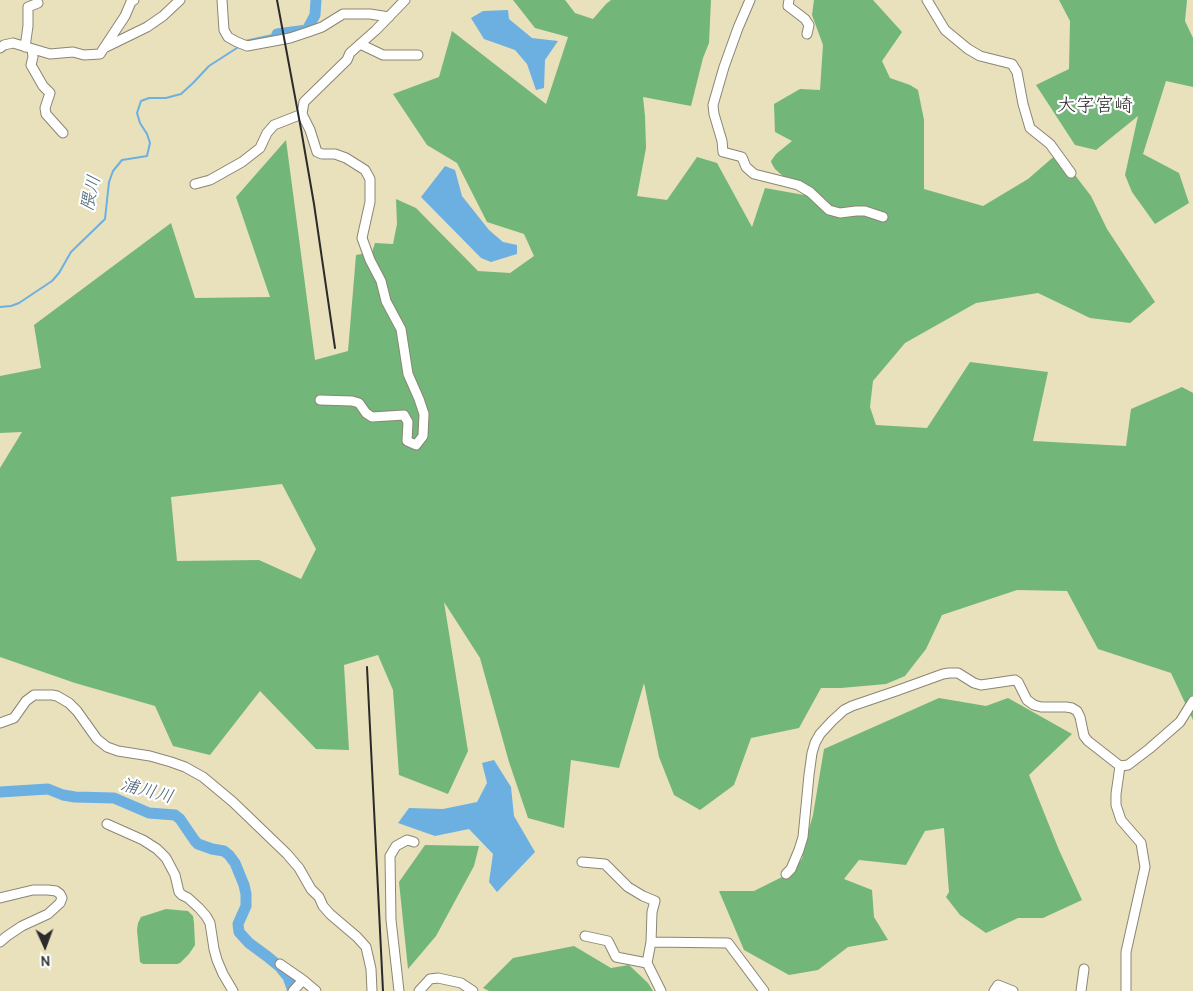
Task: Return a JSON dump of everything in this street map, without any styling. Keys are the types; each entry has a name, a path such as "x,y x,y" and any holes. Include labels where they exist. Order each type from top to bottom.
{"street":[{"path":"0,48 13,43 50,54 72,52 84,55 100,54 134,0"},
{"path":"104,48 147,27 163,16 180,0"},
{"path":"222,0 224,30 228,37 247,46 290,38 308,32 322,27 343,14 370,14 389,17"},
{"path":"320,400 359,403 366,413 372,417 404,415 408,422 407,441 416,445 422,436 424,414 408,374 401,329 386,301 381,281 370,260 362,238 370,202 370,179 365,170 346,158 335,154 317,152 310,130 302,114 304,102 346,60 350,53 405,0"},
{"path":"750,0 724,67 713,105 723,152 742,157 746,167 754,174 798,185 810,192 829,210 840,212 865,211 883,218"},
{"path":"789,0 788,6 805,19 809,25 807,34"},
{"path":"927,0 945,30 968,49 980,56 1012,64 1017,72 1030,128 1050,144 1071,173"},
{"path":"38,3 28,7 28,48 33,57 31,65 43,86 50,93 45,108 46,114 64,133"},
{"path":"360,44 383,55 418,55"},
{"path":"195,184 210,180 242,162 260,148 267,133 274,126 302,114"},
{"path":"786,874 794,863 803,837 812,753 820,734 844,710 852,706 943,674 958,673 981,685 1015,680 1018,682 1027,700 1034,705 1072,708 1080,717 1084,736 1088,741 1120,766"},
{"path":"0,723 14,718 26,701 34,695 57,696 70,703 78,711 97,739 107,747 171,762 203,777 233,802 287,854 299,868 323,906 366,947 371,969 372,991"},
{"path":"1120,766 1128,764 1150,749 1180,722 1193,701"},
{"path":"1120,766 1116,805 1121,820 1141,842 1145,867 1126,952 1126,991"},
{"path":"107,824 143,840 157,849 166,858 175,875 179,892 199,908 210,923 217,960 233,991"},
{"path":"399,991 391,920 390,856 396,846 406,840 414,842"},
{"path":"582,862 605,864 628,887 655,901 652,912 651,942 647,963 661,991"},
{"path":"0,898 33,890 48,890 56,891 62,898 60,903 48,914 22,926 0,942"},
{"path":"585,936 608,941 616,957 647,963"},
{"path":"651,942 728,943 764,991"},
{"path":"280,964 316,991"},
{"path":"1081,991 1084,968"},
{"path":"419,991 430,979 438,978 461,982 472,991"},
{"path":"656,979 668,991"},
{"path":"293,991 303,980"},
{"path":"994,991 998,985 1013,991"}],"green space":[{"path":"513,0 565,0 575,13 593,19 611,0 711,0 709,43 703,58 691,106 643,97 646,148 637,196 667,200 697,157 717,163 752,227 765,188 804,195 775,169 771,161 776,154 792,141 775,132 774,104 800,89 820,90 823,45 812,15 814,0 873,0 902,32 882,61 890,78 918,90 924,120 924,189 983,206 1028,179 1058,153 1091,196 1107,229 1155,302 1130,323 1090,318 1038,293 976,303 905,343 873,381 870,407 876,425 927,428 970,362 1048,372 1033,441 1126,446 1131,409 1182,387 1193,393 1193,720 1171,673 1098,649 1067,591 1017,590 942,615 926,649 905,676 886,684 821,688 799,728 751,738 734,785 700,810 674,795 659,757 644,683 619,768 571,760 564,828 528,818 509,762 480,658 444,602 468,751 448,794 399,775 393,690 378,655 344,665 349,750 316,749 260,691 210,755 173,746 155,706 75,683 0,657 0,468 22,432 0,433 0,376 41,368 34,325 171,223 195,298 270,297 236,197 286,140 315,360 348,351 356,255 372,252 375,243 393,244 397,224 396,199 416,208 478,271 510,273 534,256 524,234 487,222 457,163 427,145 393,94 439,77 452,31 546,104 568,37 535,28","holes":["282,484 316,549 301,579 259,560 177,561 171,497"]},
{"path":"1059,0 1187,0 1185,21 1193,38 1193,87 1166,81 1143,154 1179,173 1189,203 1155,224 1132,192 1125,175 1138,116 1096,150 1075,145 1036,85 1069,69 1070,21"},
{"path":"939,698 986,706 1008,698 1072,734 1029,775 1059,850 1082,900 1043,918 1018,918 986,933 960,915 946,897 949,892 944,828 925,831 906,865 859,860 844,879 872,890 874,917 888,940 848,947 818,970 789,975 744,950 719,891 754,891 782,877 802,859 813,815 824,749"},
{"path":"425,845 479,846 474,866 436,936 408,969 399,882"},
{"path":"166,909 188,911 193,916 195,945 180,963 143,964 140,962 138,923 141,917"},
{"path":"574,946 611,968 629,965 648,983 653,991 489,991 483,988 513,958"}],"water":[{"path":"508,10 509,19 532,38 558,41 545,60 544,88 536,90 527,64 515,50 484,39 471,18 483,11"},
{"path":"445,166 455,170 462,196 489,230 503,242 517,245 517,254 491,262 481,258 421,197"},
{"path":"494,760 511,787 514,816 535,852 497,892 489,882 493,854 469,829 435,836 398,823 409,808 443,809 477,802 487,783 482,763"}],"waterway":[{"name":"隈川","path":"277,34 307,30 315,15 316,0"},
{"name":"隈川","path":"245,41 277,34"},
{"name":"隈川","path":"0,307 19,303 52,281 71,252 105,219 109,182 113,171 122,160 147,156 150,143 137,113 141,101 149,98 166,98 181,94 209,66 240,46"},
{"name":"浦川川","path":"0,792 48,789 75,797 114,798 149,813 175,815 198,844 224,851 235,863 246,894 246,906 238,924 239,932 249,943 280,967 288,977 293,991"}],"railway":[{"path":"277,0 314,204 335,348"},
{"path":"367,667 383,991"}],"district":[{"name":"大字宮崎","path":"1095,106"}]}
